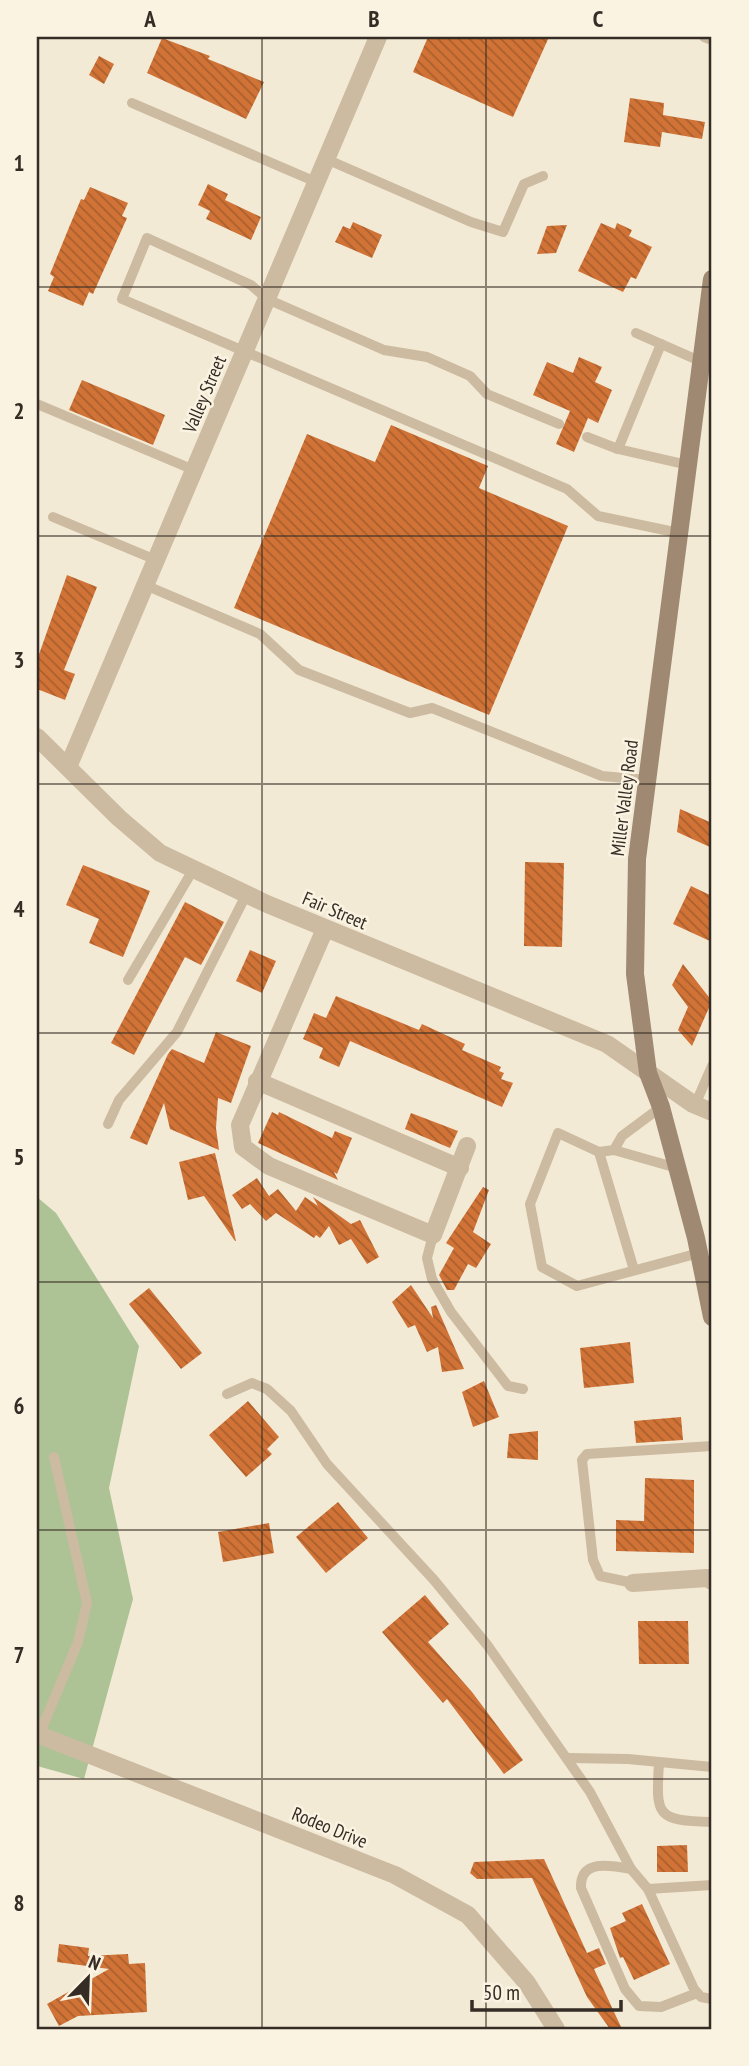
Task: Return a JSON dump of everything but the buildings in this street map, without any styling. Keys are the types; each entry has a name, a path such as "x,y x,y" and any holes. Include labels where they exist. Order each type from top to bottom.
{"main road":[{"name":"Miller Valley Road","path":"712,279 637,859 635,974 648,1073 677,1168 712,1317"}],"street":[{"name":"Valley Street","path":"68,767 378,37"},
{"name":"Fair Street","path":"37,737 160,853 246,895 325,929 607,1044 704,1109"},
{"path":"325,929 240,1125 243,1147 269,1166 433,1235 467,1146"},
{"path":"257,1081 460,1168"},
{"path":"632,1583 707,1578 712,1581"},
{"name":"Rodeo Drive","path":"38,1734 395,1875 468,1915 527,1983 556,2029"}],"lane":[{"path":"704,37 712,40"},
{"path":"132,103 316,182"},
{"path":"326,159 471,222 503,232 524,184 543,176"},
{"path":"559,425 487,394 470,376 427,357 384,350 267,299 251,285 147,238 122,299 567,489 598,516 680,533"},
{"path":"636,333 702,362"},
{"path":"618,449 662,344"},
{"path":"37,404 194,470"},
{"path":"587,437 618,449 688,465"},
{"path":"53,517 156,560"},
{"path":"145,585 260,634 299,670 355,693 410,713 432,708 602,776 648,780"},
{"path":"128,980 193,870"},
{"path":"108,1124 118,1100 177,1032 246,895"},
{"path":"704,1109 712,1066"},
{"path":"614,1150 622,1136 660,1107"},
{"path":"677,1168 614,1150 599,1152 558,1133 530,1204 541,1266 577,1286 699,1254"},
{"path":"599,1152 634,1270"},
{"path":"433,1235 427,1258 432,1279 451,1312 508,1386 523,1389"},
{"path":"227,1394 252,1383 267,1389 291,1411 327,1464 433,1580 488,1646 569,1758 631,1869 648,1889 697,1993 701,1997 712,1999"},
{"path":"632,1583 600,1576 593,1560 582,1460 587,1454 712,1446"},
{"path":"38,1734 78,1643 87,1603 54,1457"},
{"path":"569,1758 712,1767"},
{"path":"659,1762 656,1803 662,1812 673,1818 712,1822"},
{"path":"631,1869 610,1865 586,1870 581,1877 581,1888 632,2001 639,2006 670,2004 697,1993"},
{"path":"648,1889 712,1885"}],"green space":[{"path":"37,1197 56,1213 139,1346 109,1488 133,1599 84,1779 37,1766"}]}
